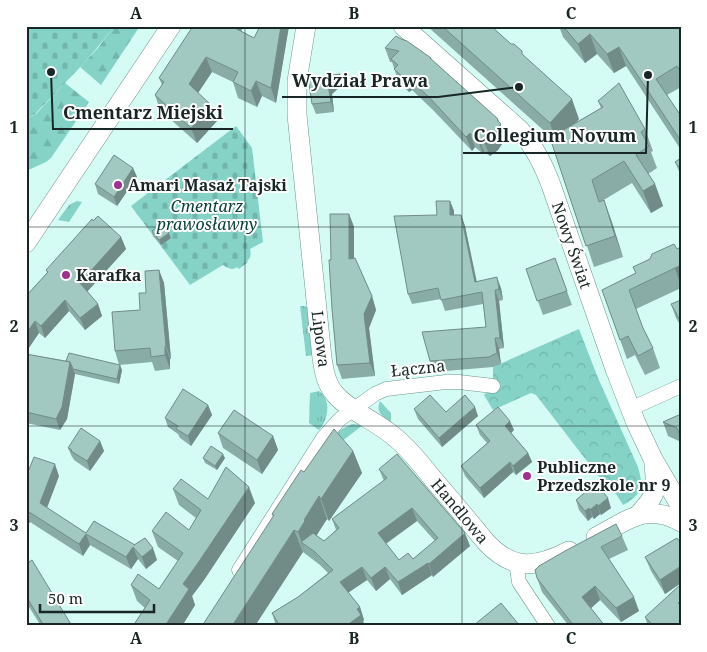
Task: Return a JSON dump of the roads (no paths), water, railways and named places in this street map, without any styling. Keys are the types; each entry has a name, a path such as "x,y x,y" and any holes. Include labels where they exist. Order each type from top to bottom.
{"street":[{"path":"26,243 171,26"},
{"name":"Lipowa","path":"306,26 297,81 296,115 322,358 330,386 339,399 353,409"},
{"name":"Nowy Świat","path":"402,26 520,130 536,151 551,185 630,408 653,460 681,507"},
{"name":"Łączna","path":"353,409 375,394 386,389 398,387 446,382 493,386"},
{"path":"630,408 681,386"},
{"path":"234,577 323,438 335,423 353,409"},
{"name":"Handlowa","path":"353,409 399,440 493,549 503,557 516,562"},
{"path":"638,515 648,504 654,493 656,481 653,460"},
{"path":"548,626 518,582 516,562 532,564 548,561 638,515 661,513 681,522"}],"place":[{"name":"Cmentarz Miejski","path":"51,72"},
{"name":"Collegium Novum","path":"648,75"},
{"name":"Wydział Prawa","path":"519,87"},
{"name":"Amari Masaż Tajski","path":"118,185"},
{"name":"Karafka","path":"66,275"},
{"name":"Publiczne Przedszkole nr 9","path":"527,476"}],"park label":[{"name":"Cmentarz prawosławny","path":"207,215"}]}
